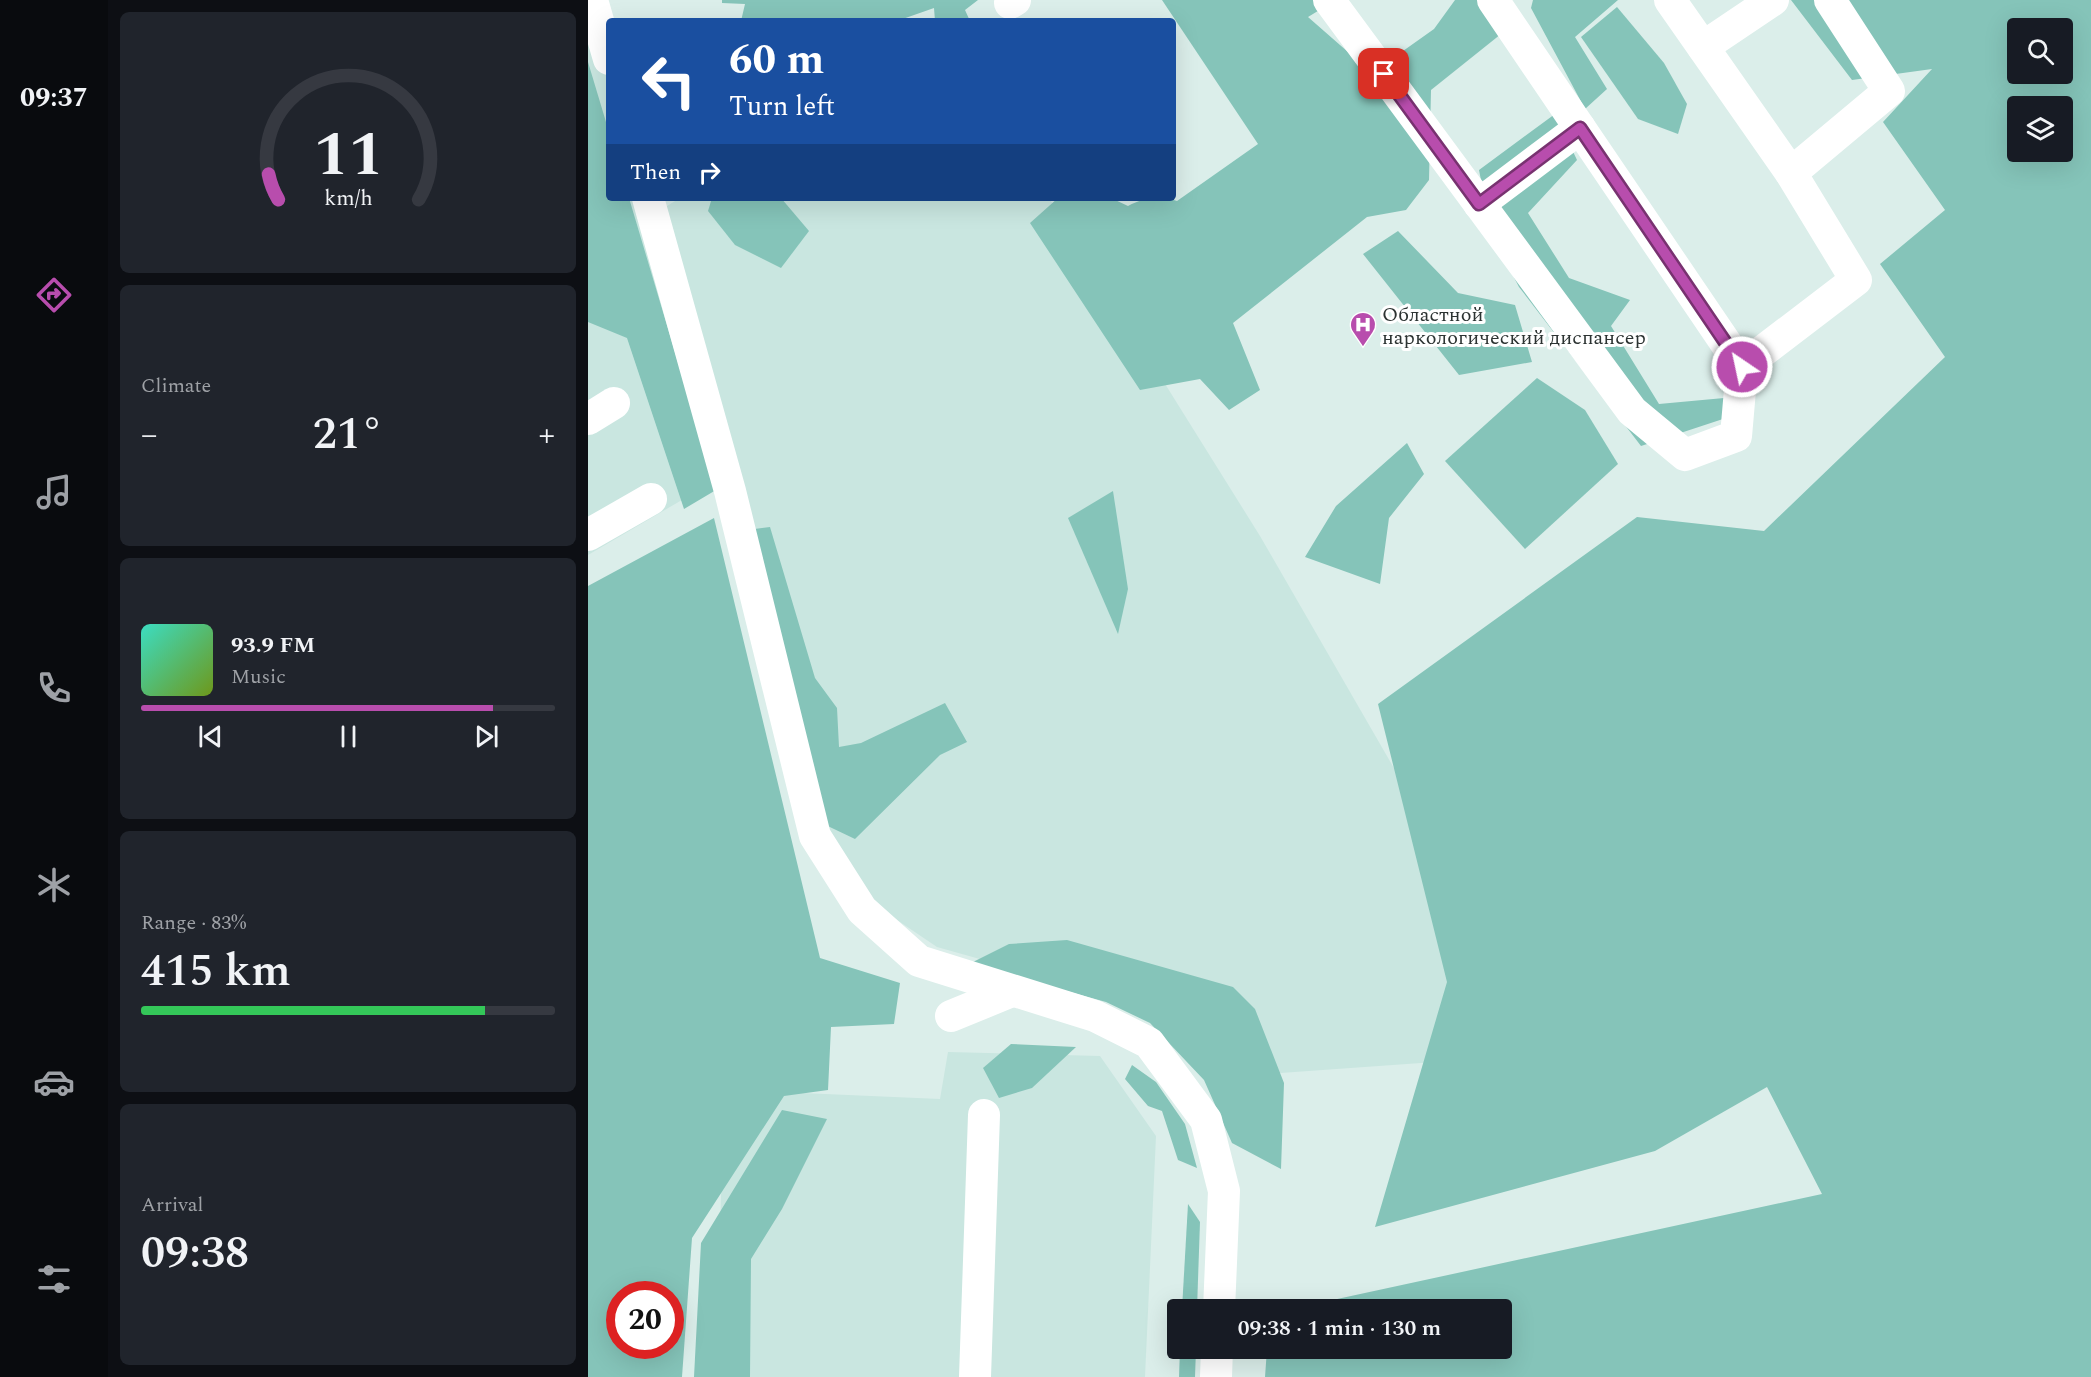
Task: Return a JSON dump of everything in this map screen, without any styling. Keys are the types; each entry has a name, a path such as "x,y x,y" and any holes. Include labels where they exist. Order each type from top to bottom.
{"street":[{"path":"592,0 606,49"},
{"path":"1329,0 1632,411 1685,455 1736,436 1742,367 1493,0"},
{"path":"1670,0 1791,173 1856,280 1742,367"},
{"path":"1703,47 1773,0"},
{"path":"1791,173 1889,91 1830,0"},
{"path":"1479,204 1580,128"},
{"path":"649,201 730,491 815,836 862,910 919,961 1095,1016 1149,1042 1206,1120 1224,1191 1219,1299"},
{"path":"588,535 651,499"},
{"path":"951,1017 1012,991"},
{"path":"975,1377 984,1115"},
{"path":"1216,1377 1217,1359"}],"shaded area":[{"path":"588,0 606,28 606,201 656,201 659,211 675,201 1051,201 1260,536 1421,815 1463,1060 1253,1075 1189,1018 937,947 835,878 728,473 588,555"},
{"path":"948,1052 1100,1056 1156,1136 1145,1377 717,1377 722,1150 756,1091 940,1099"}],"green space":[{"path":"722,0 978,0 965,10 969,18 935,18 934,8 906,18 742,18 745,4 722,3"},
{"path":"1162,0 1336,0 1308,17 1372,73 1434,29 1455,0 1479,0 1501,34 1431,90 1429,180 1406,210 1367,217 1233,323 1260,390 1229,410 1200,379 1140,390 1030,223 1055,201 1117,201 1128,206 1140,201 1177,201 1258,144"},
{"path":"1533,0 1618,0 1575,37 1607,89 1585,109 1531,8"},
{"path":"1791,0 2091,0 2091,1377 1265,1377 1266,1359 1512,1359 1512,1299 1337,1299 1822,1194 1767,1087 1655,1151 1375,1227 1447,982 1378,704 1637,517 1764,531 1945,357 1880,264 1945,210 1883,122 1932,69 1852,80"},
{"path":"1617,7 1664,63 1687,104 1678,134 1638,119 1581,37"},
{"path":"588,62 606,122 606,201 630,201 716,490 684,509 627,338 588,322"},
{"path":"1555,114 1577,160 1528,213 1569,278 1630,300 1611,326 1659,404 1724,398 1726,418 1641,446 1519,287 1492,236 1479,170"},
{"path":"711,201 784,201 809,231 781,268 735,245 708,211"},
{"path":"1398,231 1458,293 1515,305 1532,362 1459,375 1363,254"},
{"path":"1537,378 1585,410 1618,464 1525,549 1445,461"},
{"path":"1407,443 1424,474 1389,518 1380,584 1305,557 1336,506"},
{"path":"1113,491 1128,589 1118,634 1068,518"},
{"path":"714,518 820,958 900,983 894,1024 831,1027 828,1090 784,1096 692,1238 684,1349 684,1281 606,1281 606,1359 683,1359 682,1377 588,1377 588,586"},
{"path":"770,527 815,678 837,708 839,747 861,743 945,703 967,742 940,755 855,839 813,819 739,531"},
{"path":"1067,940 1233,987 1255,1009 1284,1083 1281,1169 1232,1143 1204,1080 1150,1023 1106,1002 969,964 1009,944"},
{"path":"1011,1044 1076,1047 1032,1088 999,1098 983,1068"},
{"path":"1132,1065 1156,1082 1185,1124 1197,1168 1178,1160 1162,1111 1148,1106 1125,1079"},
{"path":"782,1110 827,1119 782,1209 751,1259 750,1377 694,1377 701,1243"},
{"path":"1188,1204 1200,1222 1197,1299 1183,1299"},
{"path":"1180,1359 1196,1359 1195,1377 1179,1377"}],"place":[{"name":"Областной наркологический диспансер","path":"1363,348"}],"route":[{"path":"1384,74 1479,204 1580,128 1742,367"}]}
